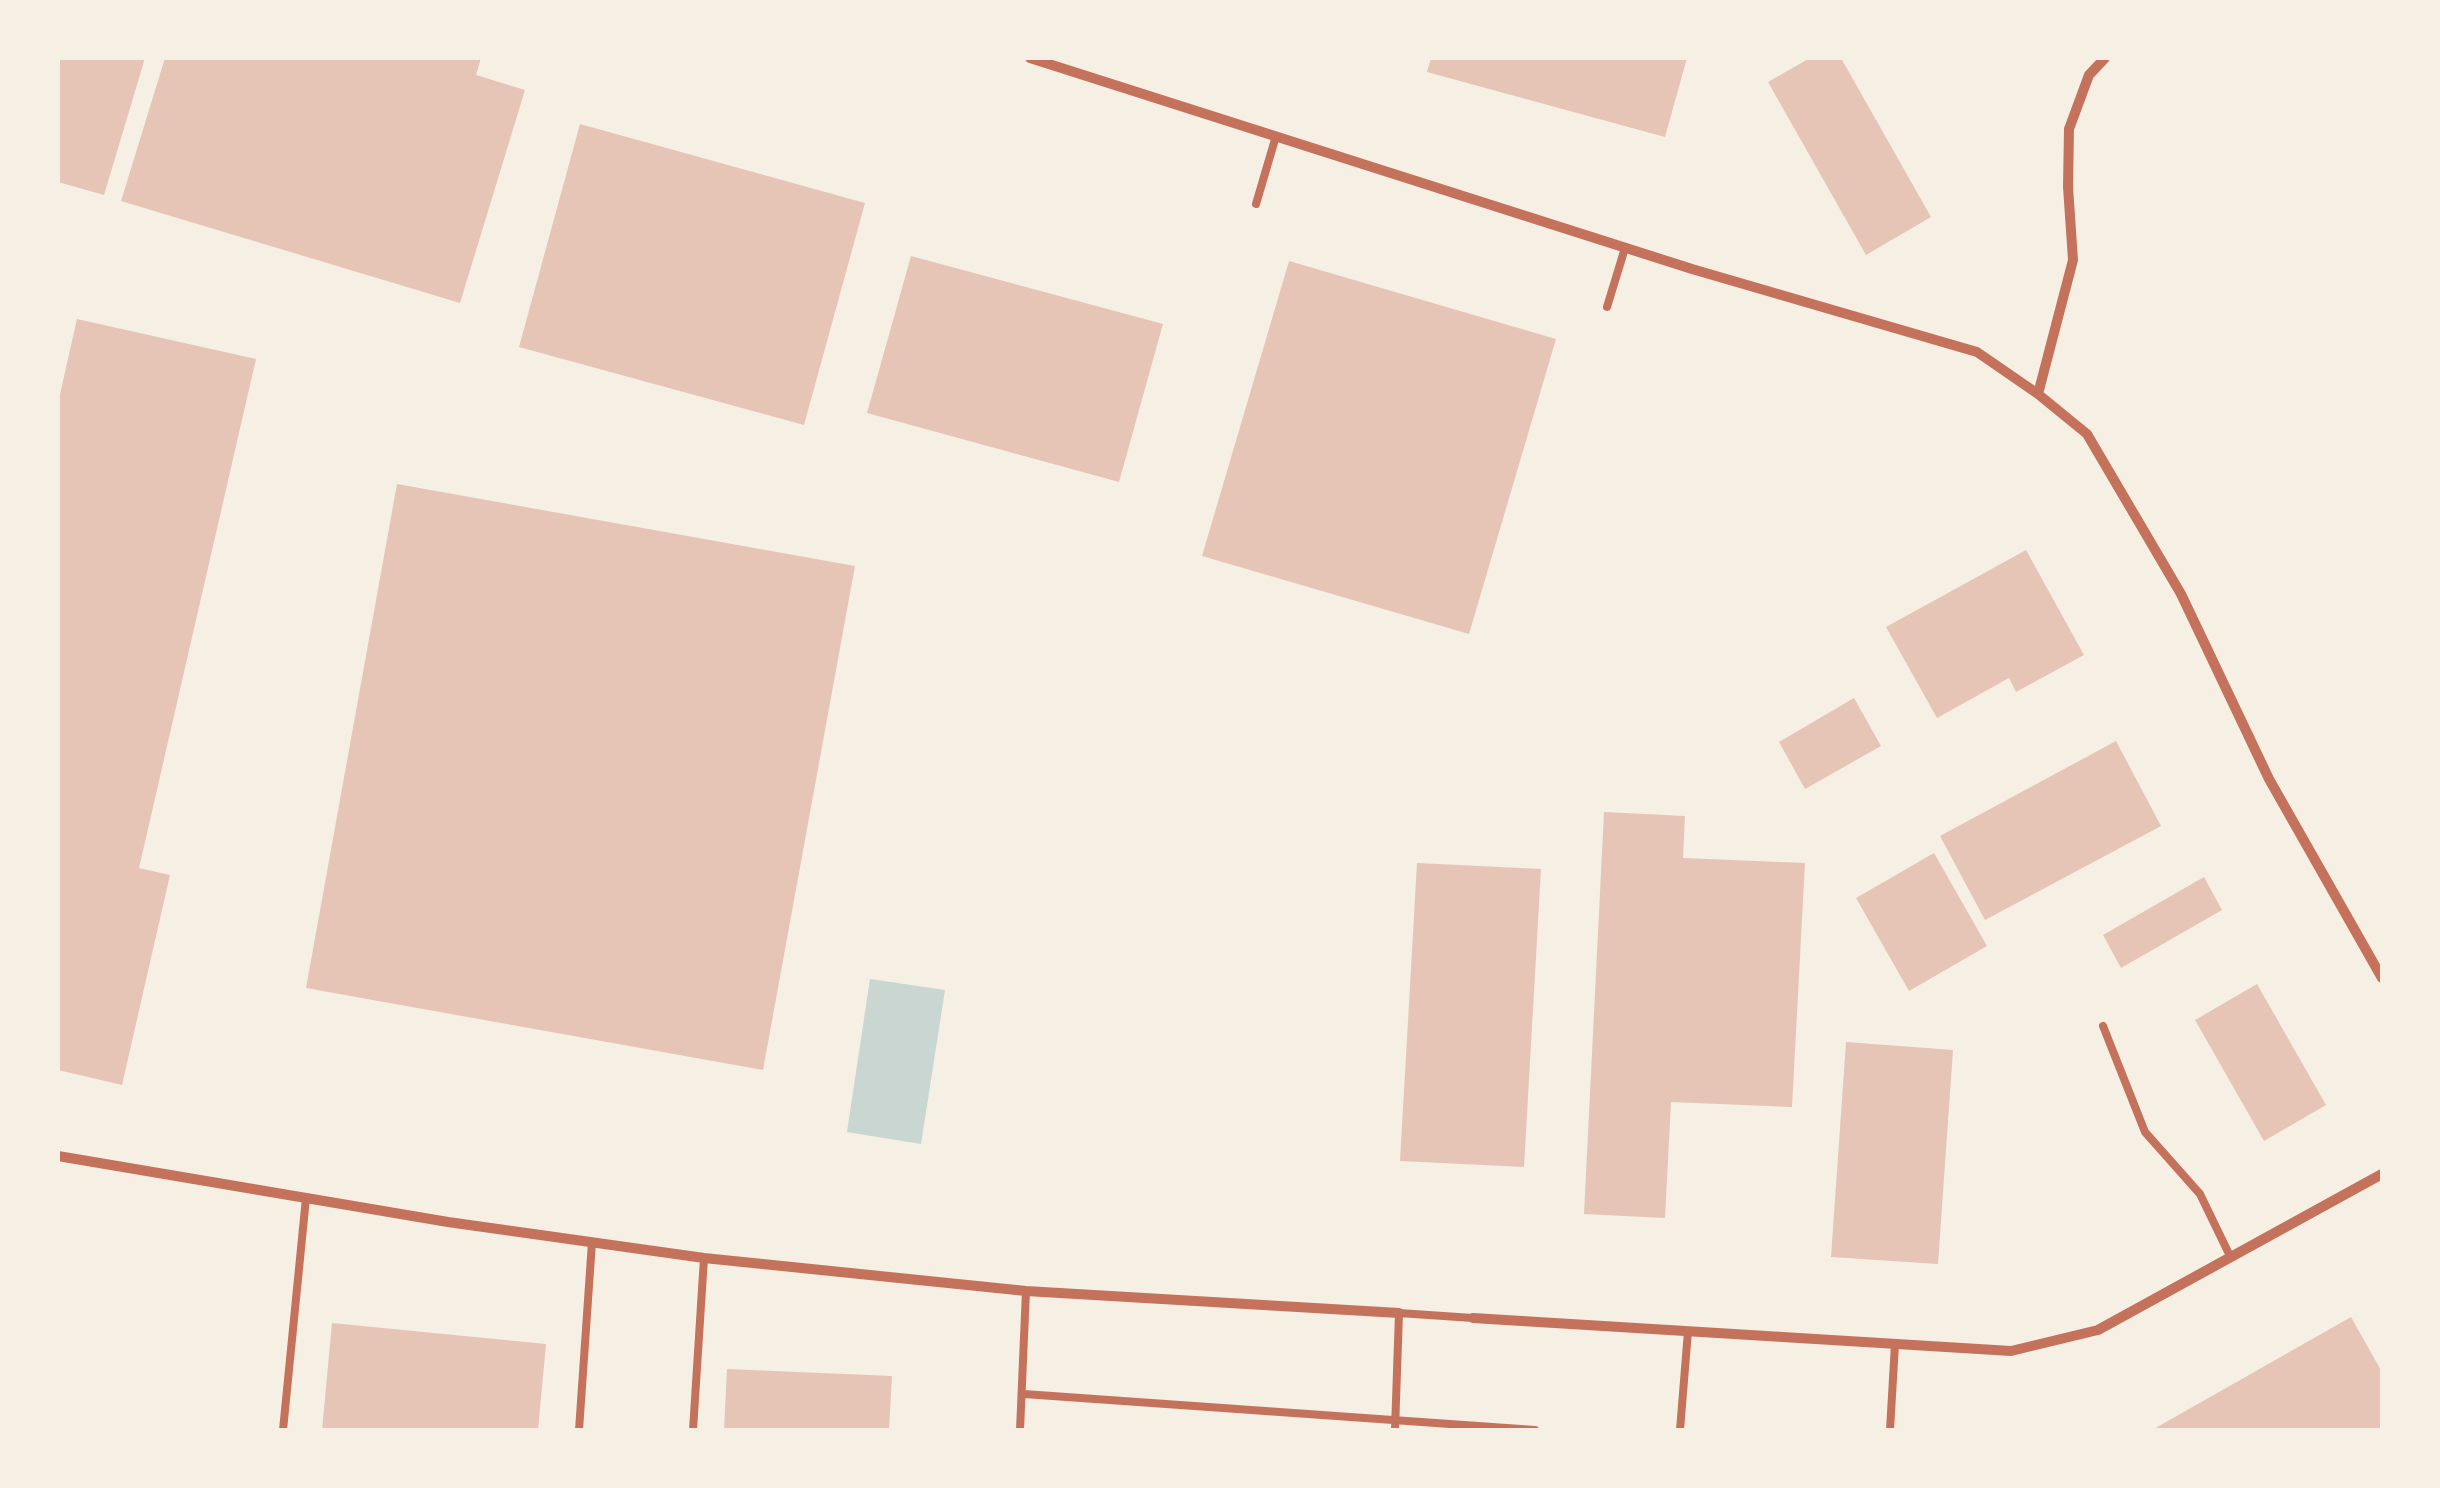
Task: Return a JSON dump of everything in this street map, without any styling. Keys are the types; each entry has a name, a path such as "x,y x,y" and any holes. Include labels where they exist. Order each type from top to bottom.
{"street":[{"path":"1030,58 1625,248 1977,352 2087,434 2181,594 2269,778 2382,978"},
{"path":"2038,394 2074,260 2068,186 2069,129 2090,75 2105,58"},
{"path":"59,1159 704,1258 1026,1291 1399,1313"},
{"path":"1473,1318 2011,1352 2098,1330 2382,1174"}],"lane":[{"path":"1256,204 1276,136"},
{"path":"1607,307 1625,248"},
{"path":"2103,1026 2144,1132 2200,1194 2230,1256"},
{"path":"283,1430 306,1198"},
{"path":"579,1430 592,1242"},
{"path":"692,1430 704,1258"},
{"path":"1020,1430 1026,1291"},
{"path":"1395,1426 1399,1313 1473,1318"},
{"path":"1680,1430 1688,1331"},
{"path":"1890,1430 1895,1344"},
{"path":"1024,1394 1395,1426 1535,1430"}],"shaded area":[{"path":"870,979 945,990 921,1144 847,1132"}],"building":[{"path":"58,58 145,58 104,195 58,182"},
{"path":"165,58 481,58 476,75 525,90 460,303 121,201"},
{"path":"1431,58 1687,58 1665,137 1427,72"},
{"path":"1810,58 1841,58 1931,217 1866,255 1768,82"},
{"path":"580,124 865,203 804,425 519,347"},
{"path":"911,256 1163,324 1119,482 867,413"},
{"path":"1289,261 1556,339 1469,634 1202,556"},
{"path":"77,319 256,359 139,868 170,875 122,1085 58,1070 58,403"},
{"path":"397,484 855,566 763,1070 306,988"},
{"path":"2026,550 2084,655 2016,692 2009,678 1937,718 1886,627"},
{"path":"1854,698 1881,746 1805,789 1779,742"},
{"path":"2116,741 2161,826 1985,920 1940,836"},
{"path":"1604,812 1685,816 1683,858 1805,863 1792,1107 1671,1102 1665,1218 1584,1214"},
{"path":"1934,853 1987,946 1909,991 1856,898"},
{"path":"1417,863 1541,869 1524,1167 1400,1161"},
{"path":"2204,877 2222,910 2121,968 2103,935"},
{"path":"2257,984 2326,1105 2264,1141 2195,1020"},
{"path":"1846,1042 1953,1050 1938,1264 1831,1257"},
{"path":"2351,1317 2382,1372 2382,1430 2152,1430"},
{"path":"332,1323 546,1344 538,1430 322,1430"},
{"path":"727,1369 892,1376 889,1430 724,1430"}]}
